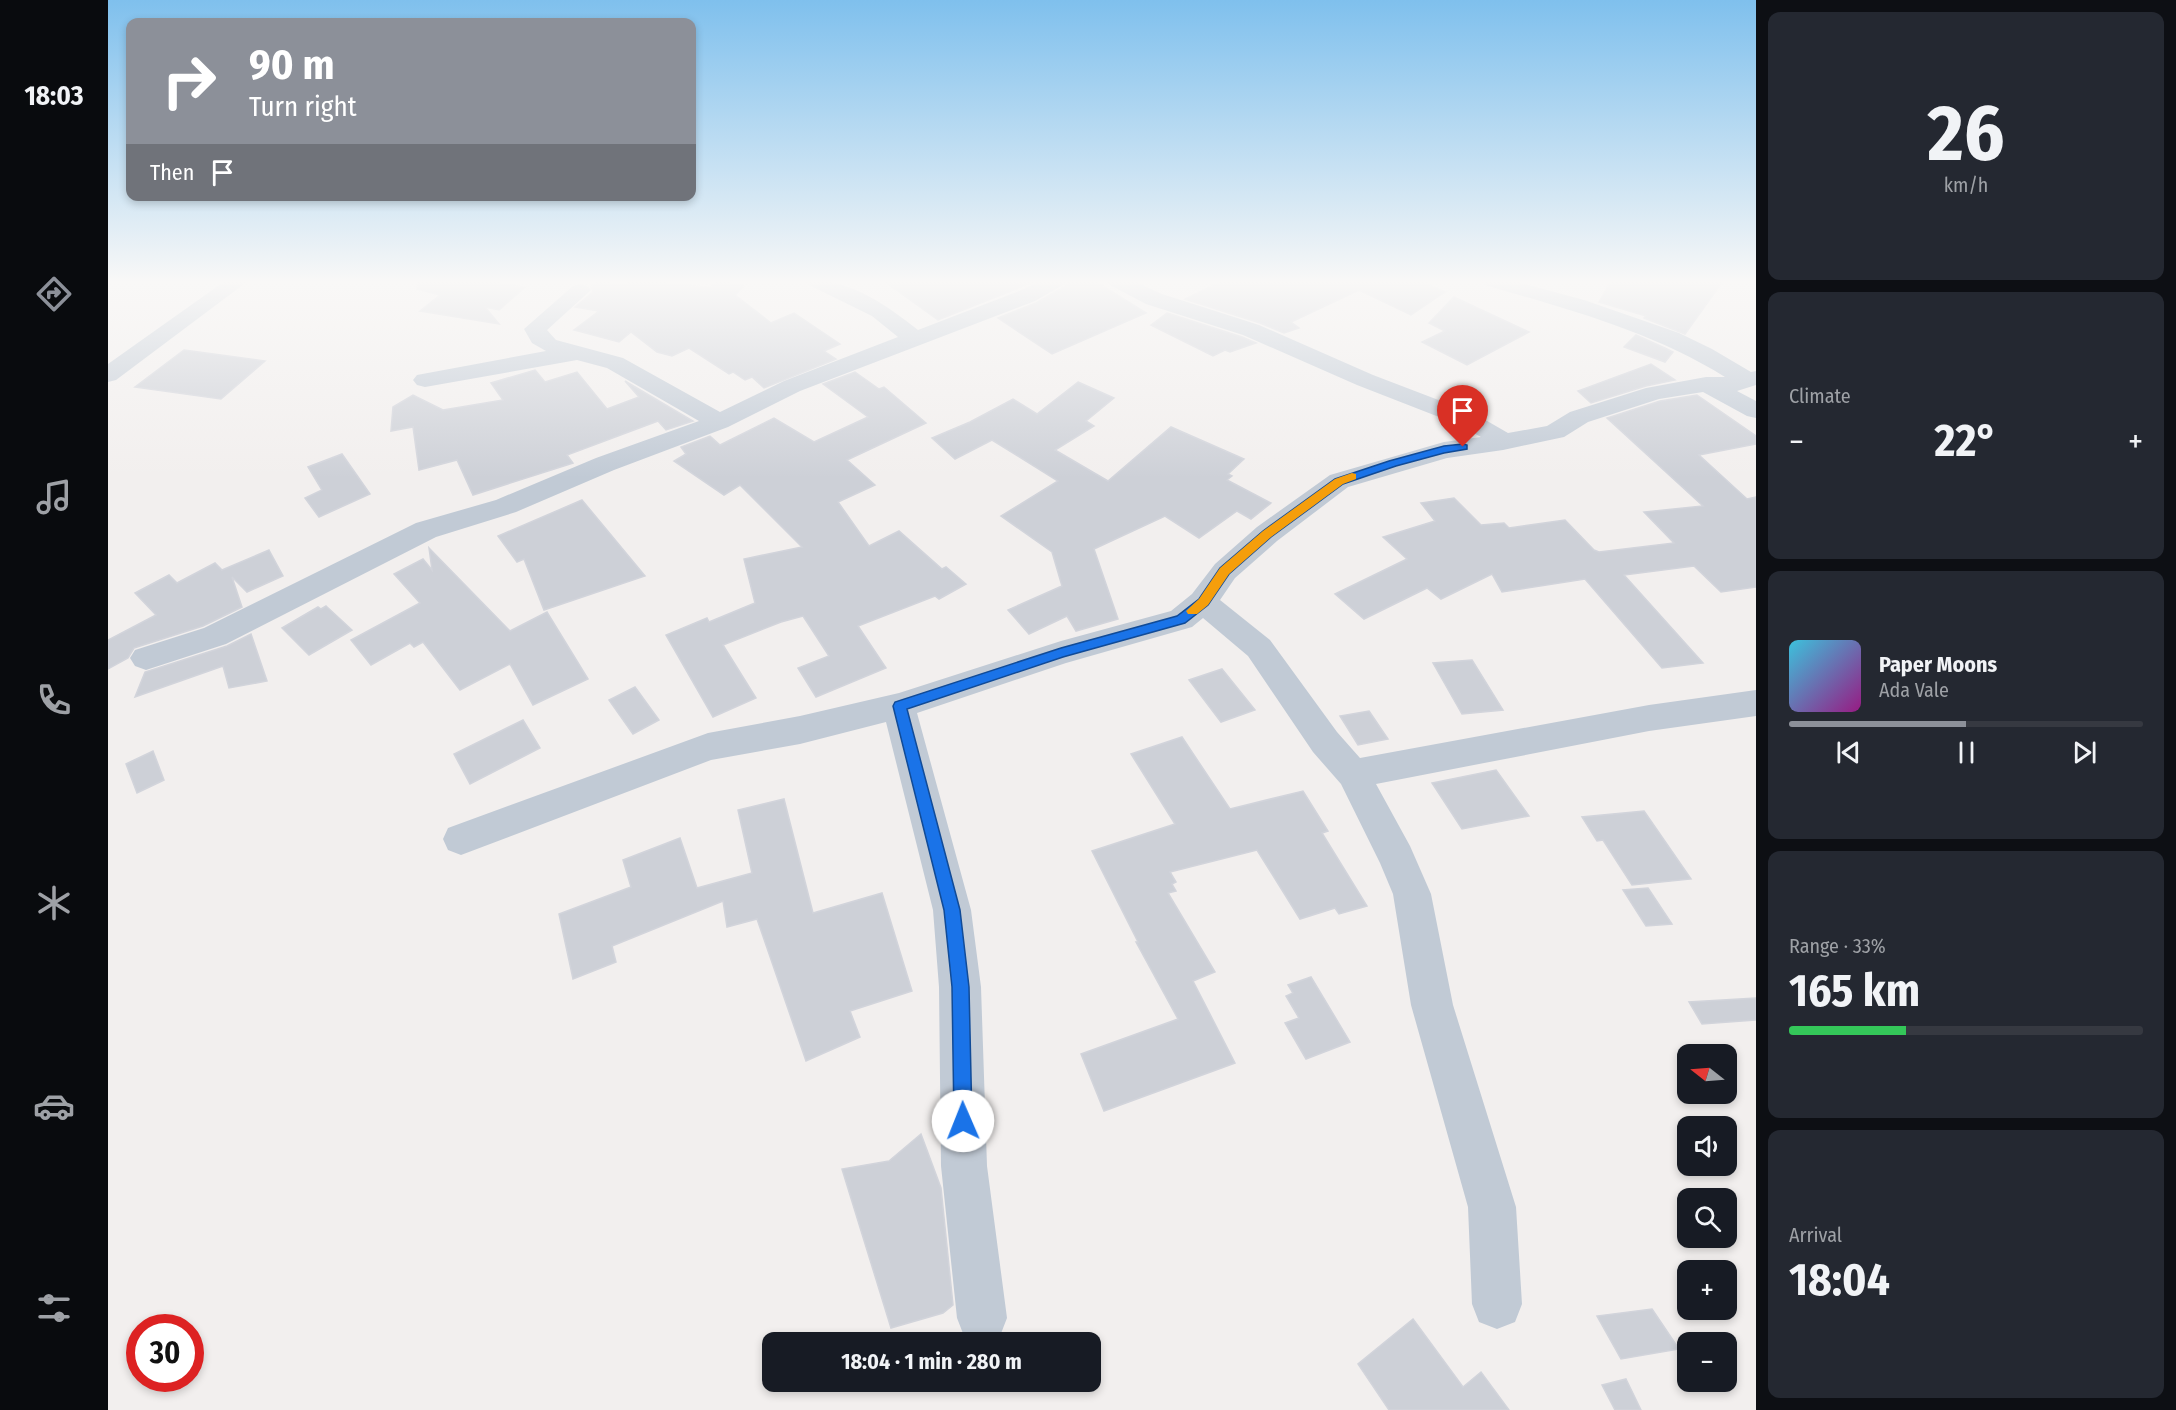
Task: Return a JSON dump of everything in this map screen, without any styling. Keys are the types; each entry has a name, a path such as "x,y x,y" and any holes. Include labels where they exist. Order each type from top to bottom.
{"street":[{"path":"108,375 147,347"},
{"path":"555,347 615,363 719,422"},
{"path":"146,658 215,636 426,530 506,506 606,464 719,422 792,386 892,347"},
{"path":"1289,347 1365,380 1466,419 1486,429 1503,442"},
{"path":"1689,347 1704,354 1735,381 1755,411"},
{"path":"425,380 578,353"},
{"path":"461,839 708,747 800,730 899,706 1061,653 1181,619 1203,602 1225,571 1267,534 1339,481 1444,450 1555,432 1579,417 1655,393 1735,381"},
{"path":"1203,602 1259,648 1325,742 1353,774 1397,858 1412,894 1432,1005 1492,1207 1497,1304"},
{"path":"1353,774 1649,718 1756,703"},
{"path":"899,706 952,910 960,987 964,1166 982,1318"}],"building":[{"path":"650,347 834,347 824,351 836,359 764,388 752,377 745,380 733,372 729,374 689,348 672,356 657,352"},
{"path":"1041,347 1069,347 1052,354"},
{"path":"1195,347 1245,347 1230,352 1225,350 1213,356"},
{"path":"1431,347 1501,347 1467,365"},
{"path":"1624,347 1662,347 1673,352 1665,362"},
{"path":"184,350 265,361 221,399 135,387"},
{"path":"1651,364 1675,380 1646,386 1591,403 1578,391"},
{"path":"535,370 545,382 577,372 607,409 639,397 625,381 693,421 666,430 658,421 567,455 573,463 473,495 457,460 419,470 413,427 391,431 393,407 413,395 443,410 503,400 491,383"},
{"path":"855,372 879,389 884,387 926,423 847,460 875,485 838,502 869,546 899,531 942,569 946,567 966,584 939,599 935,596 858,626 886,668 816,697 798,668 829,656 803,616 781,622 723,645 756,698 713,717 666,635 707,618 709,622 755,603 744,559 802,547 740,485 724,495 674,461 686,454 681,447 710,436 720,445 774,418 814,442 868,417 823,384"},
{"path":"1078,382 1114,398 1086,421 1094,426 1055,450 1108,481 1171,427 1244,459 1228,474 1232,476 1227,480 1271,503 1251,519 1237,511 1199,538 1165,516 1094,549 1118,619 1076,631 1067,616 1029,634 1008,610 1062,586 1052,552 1001,516 1058,481 992,440 955,459 932,438 970,422 1013,399 1037,414"},
{"path":"1697,395 1756,436 1756,444 1699,455 1747,499 1756,497 1756,587 1721,592 1694,566 1624,575 1703,663 1662,668 1585,579 1502,592 1492,574 1441,599 1427,588 1364,619 1335,594 1407,559 1383,537 1435,521 1421,503 1454,498 1481,525 1504,523 1509,528 1565,520 1594,550 1599,552 1674,543 1644,512 1703,506 1607,418 1660,401"},
{"path":"342,454 370,494 319,517 305,498 322,490 308,467"},
{"path":"582,500 645,576 544,610 524,559 517,562 498,536"},
{"path":"429,548 510,631 547,612 588,679 533,705 510,664 460,690 423,642 414,647 410,643 371,665 351,640 420,603 394,574 423,559 432,570"},
{"path":"269,550 283,576 247,592 232,577 242,607 203,626 134,648 128,658 108,669 108,640 156,615 135,593 169,575 177,583 215,563 222,570"},
{"path":"326,606 352,630 309,655 282,628 318,607 321,609"},
{"path":"251,634 267,681 229,688 223,666 135,697 145,672 227,646"},
{"path":"1472,660 1503,710 1462,714 1433,663"},
{"path":"1222,669 1255,710 1221,722 1189,680"},
{"path":"635,687 659,720 633,734 609,700"},
{"path":"1369,711 1388,739 1358,745 1340,716"},
{"path":"523,720 540,748 470,784 454,754"},
{"path":"1182,737 1230,809 1303,791 1328,831 1322,833 1367,906 1339,914 1335,908 1300,919 1257,850 1170,872 1176,882 1172,884 1176,891 1168,893 1215,972 1193,981 1235,1063 1104,1111 1081,1054 1178,1019 1136,942 1138,942 1092,851 1175,824 1131,754"},
{"path":"153,751 164,780 137,793 126,764"},
{"path":"1496,770 1529,816 1462,829 1432,783"},
{"path":"784,799 813,913 882,893 912,991 850,1011 860,1037 806,1061 757,919 727,927 723,901 612,946 616,962 573,979 559,914 631,887 623,860 680,838 697,888 752,873 738,810"},
{"path":"1644,811 1691,879 1632,885 1603,840 1597,841 1582,817"},
{"path":"1648,888 1672,924 1646,926 1623,890"},
{"path":"1311,977 1350,1042 1306,1059 1285,1023 1299,1018 1286,996 1293,993 1288,985"},
{"path":"1756,998 1756,1020 1702,1024 1689,1002"},
{"path":"921,1134 941,1188 953,1305 943,1313 891,1328 842,1169 889,1161"},
{"path":"1652,1309 1677,1349 1621,1359 1597,1316"},
{"path":"1413,1319 1463,1387 1481,1372 1509,1410 1389,1410 1358,1364"},
{"path":"1626,1379 1641,1410 1615,1410 1602,1385"}],"slow traffic":[{"path":"1192,611 1203,602 1225,571 1267,534 1339,481 1352,477"}],"route":[{"path":"963,1121 960,987 952,910 899,706 1061,653 1181,619 1203,602 1225,571 1267,534 1339,481 1393,463 1463,447"}]}
